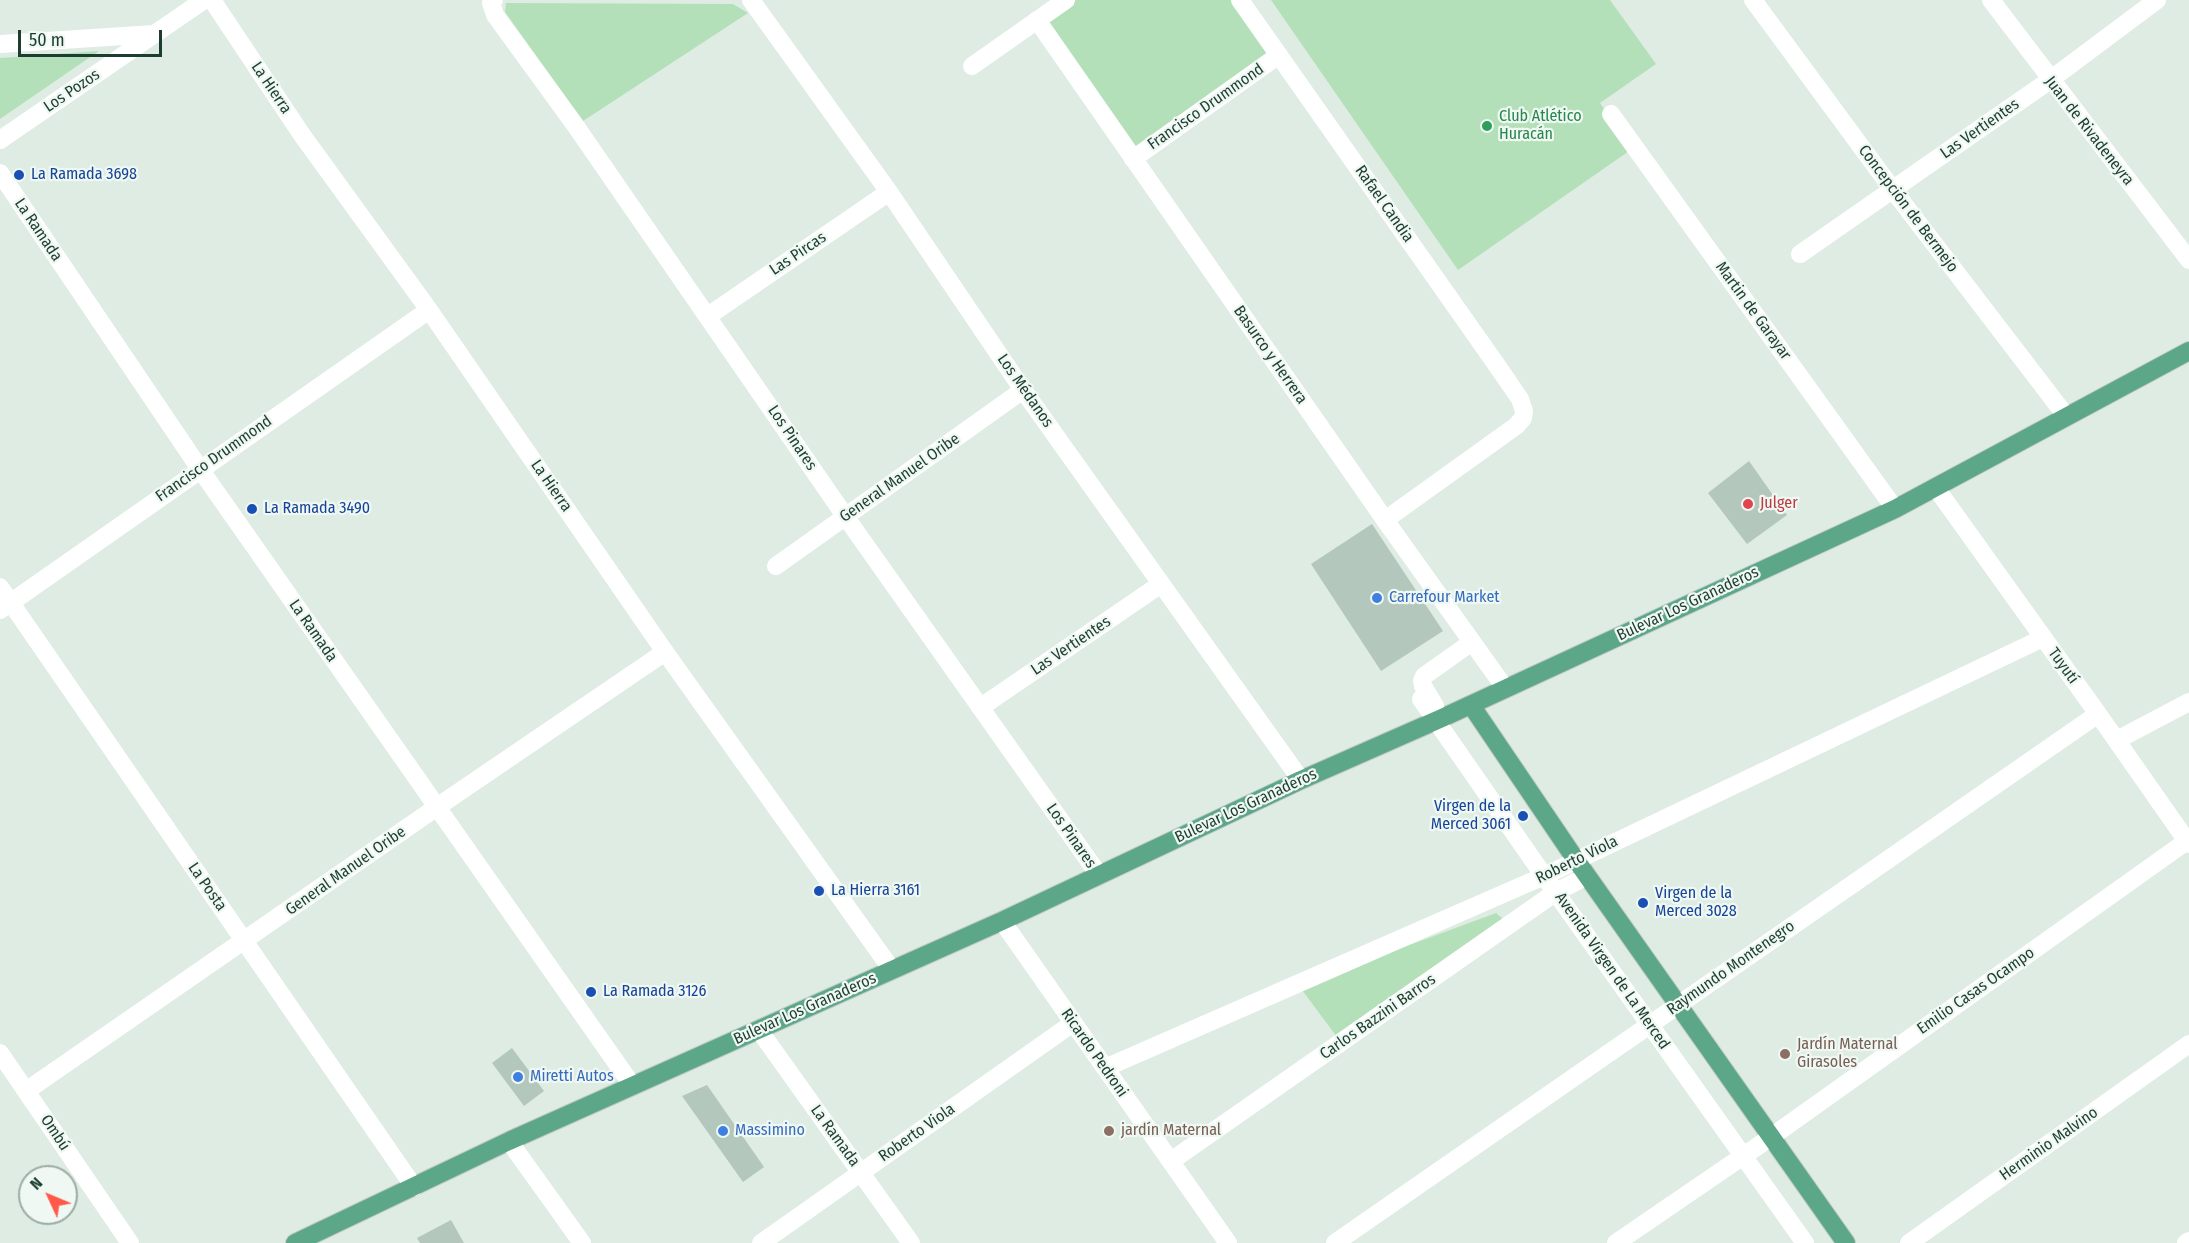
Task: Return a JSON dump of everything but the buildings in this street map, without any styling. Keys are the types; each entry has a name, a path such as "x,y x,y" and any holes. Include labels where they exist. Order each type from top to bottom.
{"main road":[{"name":"Bulevar Los Granaderos","path":"295,1243 509,1141 1002,921 1301,780 1470,705 1895,509 2189,351"},
{"name":"Avenida Virgen de La Merced","path":"1470,705 1677,1005 1846,1243"}],"street":[{"name":"Los Pozos","path":"0,140 204,0"},
{"name":"La Hierra","path":"212,0 302,135 429,310 665,652 892,970"},
{"name":"Los Pinares","path":"494,0 491,3 495,15 575,125 845,516 1099,875"},
{"name":"Los Médanos","path":"751,0 889,192 1023,390 1301,780"},
{"path":"972,66 1066,0"},
{"name":"Rafael Candia","path":"1240,0 1498,367 1520,399 1524,411 1523,418 1516,426 1385,520"},
{"name":"Concepción de Bermejo","path":"1752,0 1893,190 2067,416"},
{"name":"Juan de Rivadeneyra","path":"1991,0 2189,260"},
{"name":"Las Vertientes","path":"1800,254 2050,80 2157,0"},
{"name":"Basurco y Herrera","path":"1037,20 1132,159 1505,688"},
{"path":"0,44 155,34"},
{"name":"Francisco Drummond","path":"1132,159 1279,55"},
{"name":"Martin de Garayar","path":"1611,114 1895,509"},
{"name":"La Ramada","path":"0,173 200,469 632,1085"},
{"name":"Las Pircas","path":"708,316 889,192"},
{"name":"Francisco Drummond","path":"5,606 429,310"},
{"name":"General Manuel Oribe","path":"776,566 1023,390"},
{"name":"Tuyutí","path":"1936,488 2188,842"},
{"name":"Las Vertientes","path":"981,707 1161,584"},
{"name":"La Posta","path":"0,587 5,606 414,1186"},
{"name":"Roberto Viola","path":"1105,1068 1544,876 2043,638"},
{"path":"1439,719 1422,681 1424,676 1472,642"},
{"name":"General Manuel Oribe","path":"26,1091 436,807 665,652"},
{"name":"Avenida Virgen de La Merced","path":"1421,699 1439,719 1544,876 1805,1243"},
{"path":"2117,740 2189,702"},
{"name":"Raymundo Montenegro","path":"1335,1243 2098,714"},
{"name":"Emilio Casas Ocampo","path":"1616,1243 1771,1137 2188,842"},
{"name":"Carlos Bazzini Barros","path":"1171,1161 1556,892 1587,876"},
{"name":"Ricardo Pedroni","path":"1002,921 1228,1243"},
{"name":"Roberto Viola","path":"761,1243 1073,1023"},
{"name":"La Ramada","path":"759,1030 911,1243"},
{"name":"Herminio Malvino","path":"1909,1243 2189,1044"},
{"name":"Ombú","path":"0,1053 130,1243"},
{"path":"509,1141 582,1243"}],"green space":[{"path":"1067,0 1240,0 1279,55 1133,159 1036,22"},
{"name":"Club Atlético Huracán","path":"1271,0 1610,0 1656,64 1600,103 1632,149 1458,270"},
{"path":"506,3 733,4 748,13 583,121 505,12"},
{"path":"99,51 0,119 0,58"},
{"path":"1496,913 1502,918 1502,926 1337,1037 1299,986"}],"place":[{"name":"Club Atlético Huracán","path":"1487,126"},
{"name":"La Ramada 3698","path":"19,175"},
{"name":"Julger","path":"1748,504"},
{"name":"La Ramada 3490","path":"252,509"},
{"name":"Carrefour Market","path":"1377,598"},
{"name":"Virgen de la Merced 3061","path":"1523,816"},
{"name":"La Hierra 3161","path":"819,891"},
{"name":"Virgen de la Merced 3028","path":"1643,903"},
{"name":"La Ramada 3126","path":"591,992"},
{"name":"Jardín Maternal Girasoles","path":"1785,1054"},
{"name":"Miretti Autos","path":"518,1077"},
{"name":"Massimino","path":"723,1131"},
{"name":"jardín Maternal","path":"1109,1131"}]}
